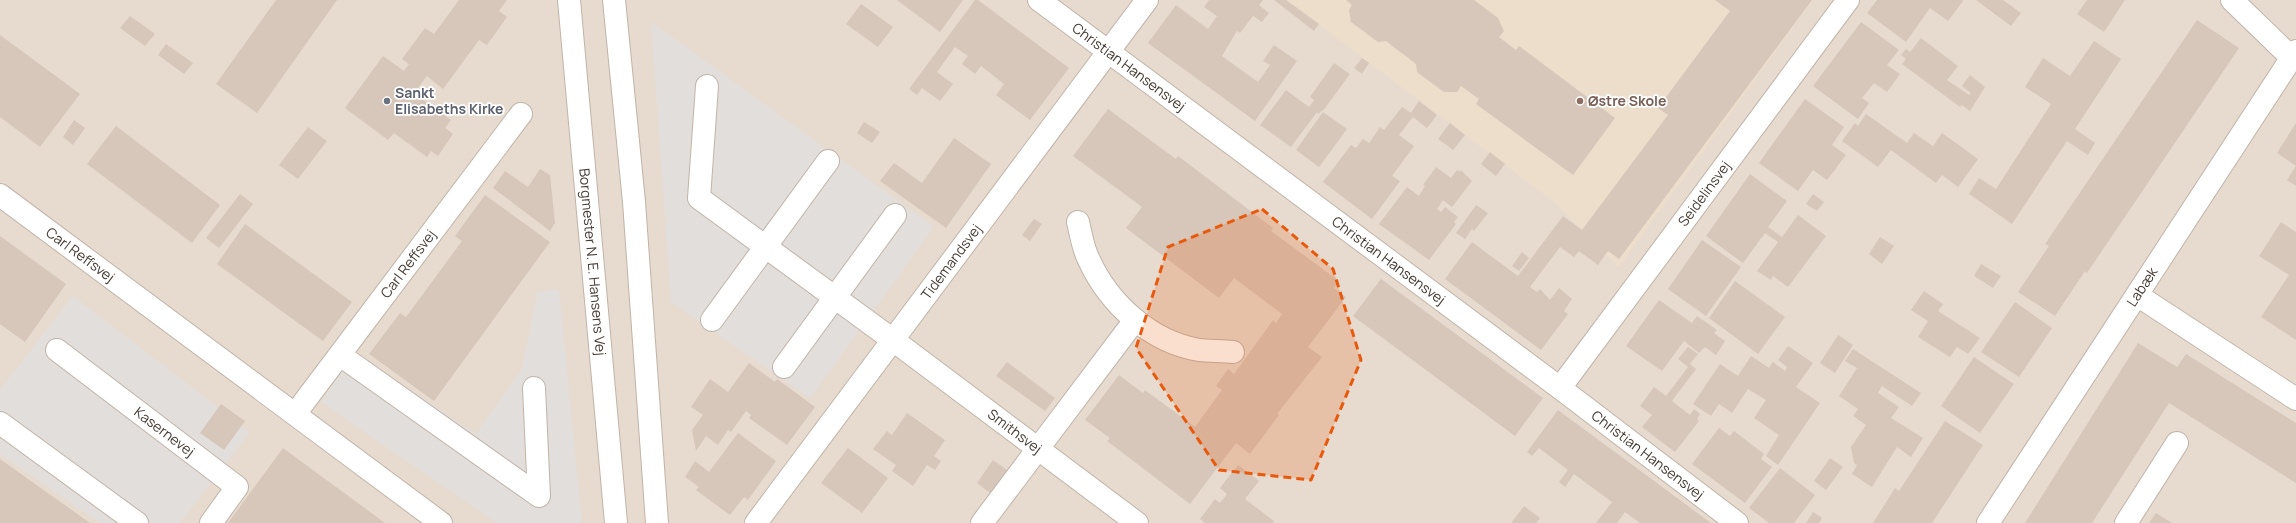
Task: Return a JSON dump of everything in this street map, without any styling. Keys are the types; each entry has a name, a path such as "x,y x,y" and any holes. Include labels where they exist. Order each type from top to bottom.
{"street":[{"name":"Borgmester N. E. Hansens Vej","path":"569,0 616,523"},
{"path":"614,0 634,202 657,523"},
{"name":"Christian Hansensvej","path":"1039,0 1560,388 1737,523"},
{"name":"Tidemandsvej","path":"756,523 1147,0"},
{"name":"Seidelinsvej","path":"1560,388 1848,0"},
{"path":"2232,0 2294,54"},
{"name":"Labæk","path":"1988,523 2294,54"},
{"name":"Smithsvej","path":"707,86 699,198 893,340 1137,523"},
{"name":"Carl Reffsvej","path":"295,414 521,114"},
{"path":"712,320 828,161"},
{"name":"Carl Reffsvej","path":"0,195 441,523"},
{"path":"784,367 895,215"},
{"path":"1078,222 1088,259 1092,266 1108,293 1135,320 1165,339 1198,350 1233,352"},
{"path":"2137,295 2296,399"},
{"path":"982,523 1135,320"},
{"name":"Kasernevej","path":"57,350 237,487 211,523"},
{"path":"340,355 539,496 534,388"},
{"path":"0,423 137,523"},
{"path":"2126,523 2177,443"}],"highlighted area":[{"path":"1262,209 1333,269 1361,360 1311,480 1219,470 1136,348 1168,247"}],"shaded area":[{"path":"0,0 2296,0 2296,523 0,523"},
{"name":"Østre Skole","path":"1286,0 1813,0 1619,267 1553,201"},
{"path":"651,22 934,227 810,398 671,302"},
{"path":"559,289 582,523 497,523 321,402 354,352 476,434 522,369 537,292"},
{"path":"73,296 250,432 180,523 100,523 0,454 0,390"}],"building":[{"path":"276,0 337,0 257,113 216,84"},
{"path":"459,0 507,0 499,11 507,17 487,45 479,40 443,89 427,76 414,93 451,120 445,128 453,134 438,156 431,151 427,157 394,133 388,140 345,108 383,56 404,71 409,64 402,59 425,28 434,34"},
{"path":"897,0 963,0 940,32"},
{"path":"975,0 978,0 1069,68 1030,120 996,95 1004,84 981,66 975,74 962,64 968,56 955,47 937,72 953,84 940,101 922,88 917,95 909,89"},
{"path":"1209,0 1263,0 1259,5 1269,13 1262,22 1253,16 1240,33 1237,31 1222,56 1258,82 1270,65 1263,61 1274,45 1297,61 1255,121 1148,43 1176,5 1208,29 1217,16 1204,7"},
{"path":"1274,0 1286,0 1319,24 1314,31"},
{"path":"1346,0 1474,0 1498,18 1504,31 1499,37 1516,50 1519,46 1615,118 1573,175 1476,104 1479,99 1461,86 1457,92 1444,92 1417,72 1416,64 1386,41 1378,42 1351,22 1349,10 1352,5"},
{"path":"1715,0 1812,0 1619,259 1608,251 1598,265 1579,251 1574,257 1560,247 1530,287 1537,292 1540,289 1550,300 1559,288 1572,299 1564,311 1568,314 1541,350 1445,279 1472,242 1518,276 1563,216 1582,230 1668,115 1658,108 1730,11"},
{"path":"1877,0 1963,1 1948,21 1930,8 1906,42 1867,13"},
{"path":"1976,0 2003,0 2021,13 2011,26"},
{"path":"2087,0 2125,0 2104,32 2077,14"},
{"path":"861,4 893,27 878,47 846,24"},
{"path":"130,16 155,34 145,46 120,28"},
{"path":"2197,20 2239,48 2087,273 2085,271 2055,316 2018,292 2049,246 2045,244"},
{"path":"1861,22 1899,50 1887,65 1900,74 1887,92 1874,83 1862,98 1869,103 1858,119 1813,86"},
{"path":"0,35 80,94 40,147 0,117"},
{"path":"1921,38 1958,66 1947,80 1969,95 1971,93 1962,86 1970,75 1985,87 1970,111 1962,105 1960,107 1902,64 1906,59 1901,55 1906,49 1910,52"},
{"path":"2094,41 2121,59 2075,129 2095,143 2088,155 2067,141 2012,224 1969,194 1979,178 1996,189 2051,104 2025,87 2043,58 2070,76"},
{"path":"166,44 193,63 184,74 158,55"},
{"path":"1362,58 1369,63 1362,74 1354,68"},
{"path":"1334,63 1350,74 1325,108 1318,114 1317,112 1291,147 1260,125 1286,90 1309,107 1314,100 1310,97"},
{"path":"1805,99 1844,127 1832,145 1846,155 1827,180 1813,170 1798,191 1759,163"},
{"path":"1419,101 1437,115 1427,128 1413,117 1399,135 1414,146 1392,176 1400,181 1372,219 1323,182 1351,145 1356,148 1363,139 1369,143 1380,127 1384,130 1402,107 1411,113"},
{"path":"1108,109 1176,159 1178,156 1273,228 1271,231 1339,281 1334,288 1346,297 1308,347 1322,357 1277,414 1279,415 1250,454 1236,443 1190,504 1107,441 1110,438 1085,420 1119,375 1143,393 1145,390 1195,427 1222,390 1216,386 1228,369 1234,374 1273,320 1276,323 1282,314 1234,278 1219,298 1126,228 1142,207 1073,156"},
{"path":"1323,112 1347,129 1319,167 1296,150"},
{"path":"1866,114 1907,143 1914,133 1933,146 1942,133 1978,159 1958,187 1942,175 1936,183 1891,150 1878,167 1842,141 1855,123 1858,126"},
{"path":"74,120 85,128 73,145 63,137"},
{"path":"864,122 880,132 872,143 857,133"},
{"path":"1450,123 1465,135 1453,150 1438,139"},
{"path":"2296,123 2296,166 2277,153"},
{"path":"116,126 220,205 192,243 87,164"},
{"path":"308,127 327,141 298,179 279,165"},
{"path":"954,138 991,164 946,228 880,181 894,163 922,183"},
{"path":"1490,152 1505,164 1496,176 1481,164"},
{"path":"2296,166 2296,186 2287,180"},
{"path":"1436,167 1451,178 1457,170 1460,172 1461,170 1472,181 1452,207 1443,200 1437,209 1441,212 1445,207 1458,217 1454,222 1456,224 1429,260 1379,224 1407,187 1419,196 1425,186 1423,185"},
{"path":"540,169 550,175 555,223 550,231 493,188 505,171 528,187"},
{"path":"1750,174 1787,201 1768,227 1782,237 1798,215 1826,236 1788,287 1773,276 1771,280 1757,271 1778,242 1765,233 1743,263 1706,236"},
{"path":"240,194 253,204 219,248 206,238"},
{"path":"1813,194 1824,202 1817,211 1806,204"},
{"path":"485,195 550,242 434,401 369,354 400,313 406,317 462,241 455,236"},
{"path":"1476,205 1488,213 1474,231 1472,229 1465,239 1456,233"},
{"path":"1034,219 1042,224 1030,241 1022,235"},
{"path":"2281,222 2296,232 2296,340 2261,317 2289,275 2259,256"},
{"path":"245,224 352,302 323,341 217,264"},
{"path":"0,236 66,284 25,342 0,324"},
{"path":"1880,237 1894,246 1882,264 1869,254"},
{"path":"1702,240 1741,267 1706,316 1668,289"},
{"path":"1522,252 1529,258 1519,271 1512,266"},
{"path":"1981,264 2001,276 1993,288 1974,276"},
{"path":"1381,279 1543,398 1515,436 1353,316"},
{"path":"1735,281 1785,317 1758,354 1709,318"},
{"path":"1924,291 1943,304 1938,311 1980,338 1968,354 1957,347 1950,357 1918,337 1928,321 1911,310"},
{"path":"1659,300 1692,323 1697,316 1717,330 1714,333 1725,341 1716,355 1705,347 1699,353 1684,341 1662,371 1626,346"},
{"path":"2015,302 2052,328 2019,377 1981,352"},
{"path":"1838,335 1853,345 1835,373 1820,363"},
{"path":"2138,343 2177,367 2186,354 2296,423 2296,483 2169,403 2092,523 2025,523"},
{"path":"1788,346 1813,363 1796,387 1820,403 1778,465 1766,456 1779,435 1754,418 1766,400 1748,389 1732,413 1719,404 1711,416 1693,404 1720,364 1738,376 1751,356 1769,368 1773,362 1785,371 1787,367 1778,360"},
{"path":"1688,347 1698,354 1690,364 1696,369 1672,401 1690,415 1694,409 1700,414 1697,419 1699,421 1675,452 1642,427 1652,415 1640,406 1654,387 1666,396 1688,367 1678,359"},
{"path":"1853,349 1921,393 1912,406 1882,386 1878,393 1899,407 1891,418 1923,438 1911,457 1897,447 1872,487 1852,474 1857,465 1854,463 1851,447 1866,425 1853,416 1858,409 1839,396 1857,368 1845,361"},
{"path":"1974,357 2014,384 1980,433 1941,406"},
{"path":"1007,362 1055,398 1045,411 996,376"},
{"path":"749,363 775,382 777,379 815,407 787,445 749,418 751,415 746,411 731,432 728,430 718,445 706,436 696,451 692,430 703,415 691,407 710,379 728,392"},
{"path":"221,404 245,421 224,450 200,433"},
{"path":"1558,410 1711,523 1640,523 1625,512 1617,523 1596,523 1612,502 1574,474 1565,487 1559,482 1568,470 1539,448 1532,456 1527,452"},
{"path":"907,413 945,440 934,456 941,461 935,470 927,465 913,486 892,471 896,465 873,449 887,431 892,435"},
{"path":"1945,421 1983,445 1932,523 1873,523 1895,488 1899,491"},
{"path":"1719,428 1730,436 1734,431 1764,454 1761,459 1772,467 1745,503 1692,464"},
{"path":"738,433 776,461 748,500 744,497 730,515 696,490 699,487 685,477 695,461 709,472"},
{"path":"283,448 385,523 228,523"},
{"path":"848,448 888,478 862,513 821,483"},
{"path":"1830,458 1843,467 1826,490 1814,481"},
{"path":"0,459 90,523 0,523"},
{"path":"993,460 1007,470 990,493 977,483"},
{"path":"1238,465 1259,481 1245,499 1274,521 1273,523 1205,523 1200,519 1215,499 1220,503 1227,494 1220,488"},
{"path":"1780,468 1815,495 1794,523 1769,523 1749,508"},
{"path":"1524,506 1540,518 1536,523 1511,523"},
{"path":"1813,512 1822,518 1819,523 1806,523"},
{"path":"2156,513 2172,523 2149,523"}],"place":[{"name":"Sankt Elisabeths Kirke","path":"387,101"},
{"name":"Østre Skole","path":"1580,101"}]}
